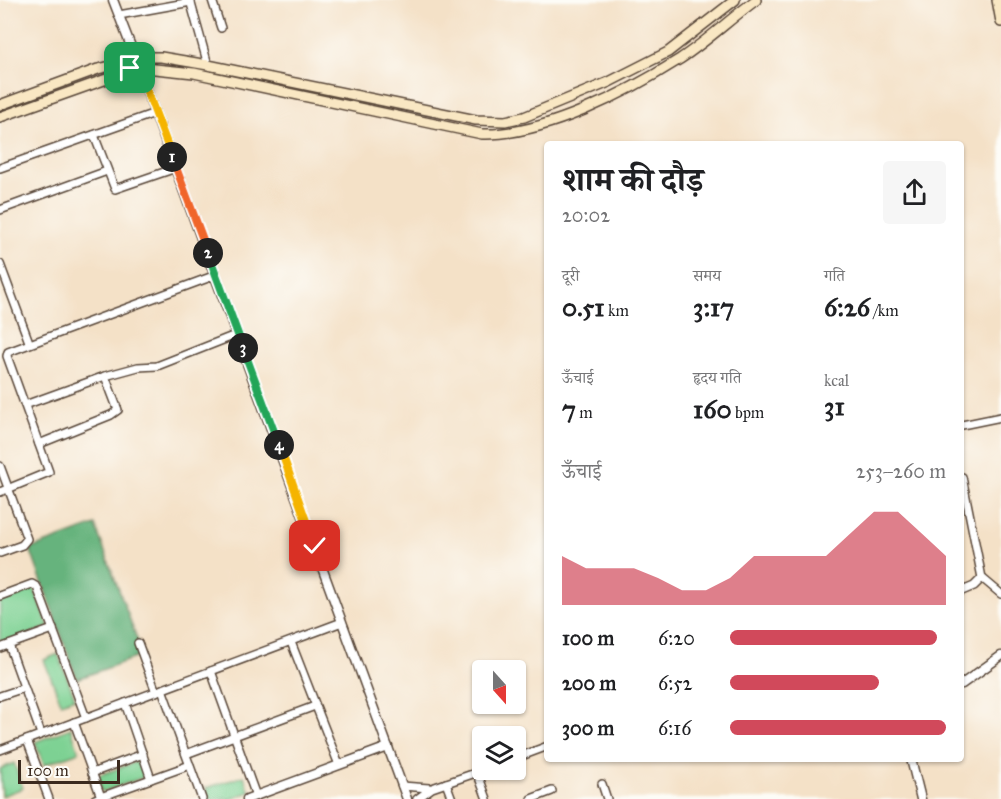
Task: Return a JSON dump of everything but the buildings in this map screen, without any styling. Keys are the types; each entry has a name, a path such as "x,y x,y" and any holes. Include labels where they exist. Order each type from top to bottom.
{"main road":[{"path":"0,117 137,64 161,57 476,120 506,121 546,110 650,63 687,39 735,0"},
{"path":"0,105 99,69 137,64 194,73 482,134 501,135 575,113 647,78 703,43 756,0"},
{"path":"997,0 1001,22"}],"street":[{"path":"113,0 238,334 405,798"},
{"path":"212,0 221,28"},
{"path":"119,15 190,1 208,65"},
{"path":"0,168 155,113"},
{"path":"94,135 115,189 176,168"},
{"path":"0,210 107,171"},
{"path":"0,264 29,342"},
{"path":"0,492 49,472 7,356 8,352 29,342 216,275"},
{"path":"25,405 105,376 138,367 157,366 238,334"},
{"path":"39,444 116,413 118,410 105,376"},
{"path":"964,425 1001,417"},
{"path":"0,466 27,542 0,553"},
{"path":"964,487 982,578 1001,594"},
{"path":"964,590 974,586 982,578"},
{"path":"0,596 35,584 86,718"},
{"path":"0,750 342,622"},
{"path":"0,648 53,629"},
{"path":"291,642 339,765"},
{"path":"138,643 186,754 202,799"},
{"path":"9,645 42,734"},
{"path":"964,683 1001,656"},
{"path":"211,671 256,796"},
{"path":"0,696 24,688"},
{"path":"125,703 151,779"},
{"path":"186,754 315,706"},
{"path":"74,722 92,773 98,798 190,765"},
{"path":"27,740 50,799"},
{"path":"247,799 388,747"},
{"path":"526,754 544,748"},
{"path":"92,773 142,754"},
{"path":"912,762 921,799"},
{"path":"417,799 432,788 472,774"},
{"path":"483,780 487,799"},
{"path":"447,783 452,799"},
{"path":"602,784 607,799"},
{"path":"402,786 432,788"},
{"path":"531,799 552,791"}],"green space":[{"path":"95,525 143,655 77,679 30,549"},
{"path":"34,588 49,627 0,645 0,601"},
{"path":"58,654 75,698 61,703 44,660"},
{"path":"71,728 79,752 44,765 35,742"},
{"path":"141,760 147,776 102,792 97,776"},
{"path":"14,763 23,788 2,796 0,769"},
{"path":"244,776 250,792 230,799 209,799 206,788"}],"route":[{"path":"130,68 134,72 140,72 315,546"}]}
